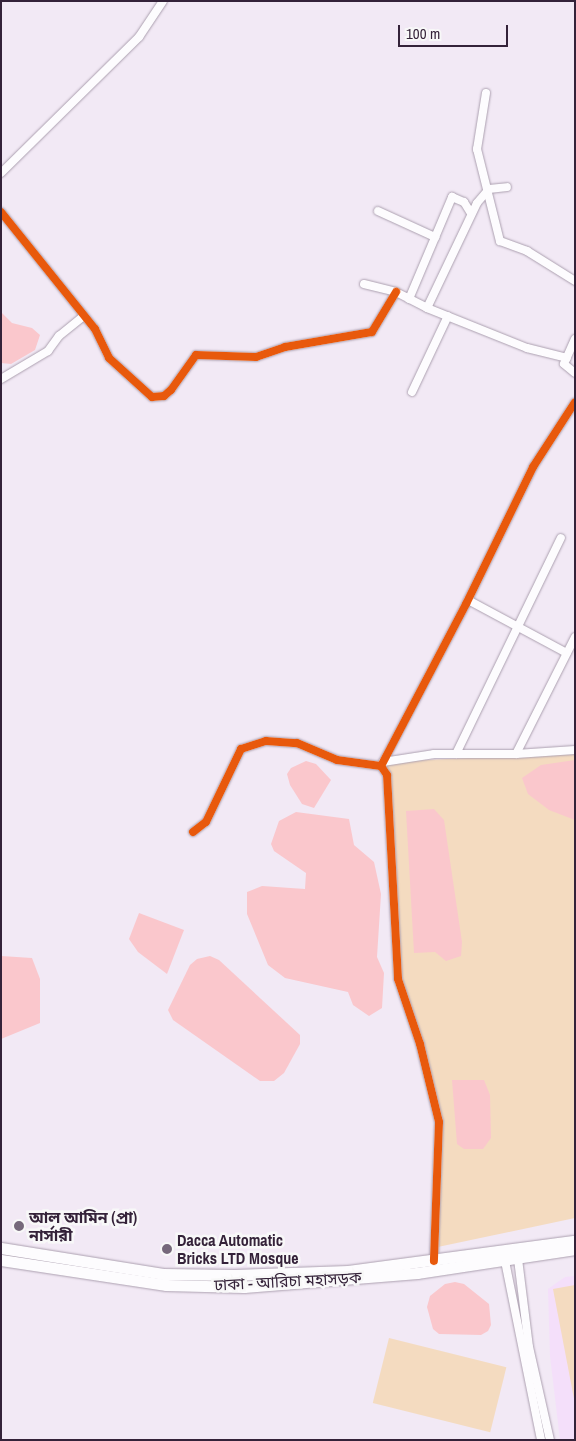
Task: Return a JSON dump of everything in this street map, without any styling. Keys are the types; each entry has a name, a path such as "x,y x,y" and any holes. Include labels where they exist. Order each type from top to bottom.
{"highway":[{"name":"ঢাকা - আরিচা মহাসড়ক","path":"1,1248 163,1274 234,1276 348,1271 575,1241"},
{"name":"ঢাকা - আরিচা মহাসড়ক","path":"1,1260 166,1285 244,1287 417,1273 518,1259 575,1248"}],"street":[{"path":"1,173 139,37 163,1"},
{"path":"486,94 477,149 489,189 500,241 527,251 575,281"},
{"path":"428,308 471,213 489,189 507,187"},
{"path":"409,299 452,197 464,202 471,213"},
{"path":"378,211 435,237"},
{"path":"1,212 84,316 108,358 152,397 164,396 178,382 196,355 256,357 285,346 372,332 396,292"},
{"path":"364,284 396,292 428,308 527,348 567,358"},
{"path":"1,379 48,351 58,336 84,316"},
{"path":"412,392 448,316"},
{"path":"575,339 564,364 575,373"},
{"path":"382,764 468,600 533,466 575,402"},
{"path":"456,754 561,538"},
{"path":"468,600 567,653"},
{"path":"516,754 575,637"},
{"path":"193,832 206,822 241,749 266,741 297,744 337,760 382,764 434,754 516,754 575,750"},
{"path":"382,764 388,775 398,980 420,1044 439,1122 434,1261"},
{"path":"518,1259 528,1347 550,1440"},
{"path":"504,1261 541,1440"}],"shaded area":[{"path":"1,312 12,323 32,328 40,335 35,350 11,364 1,363"},
{"path":"575,753 575,1218 433,1248 439,1122 395,959 383,762"},
{"path":"575,760 575,820 549,810 528,794 522,778 541,765"},
{"path":"306,761 316,764 331,780 314,808 302,804 290,785 287,774 291,768"},
{"path":"434,809 444,820 462,942 461,956 446,961 435,952 414,953 406,811"},
{"path":"296,812 349,819 354,845 374,862 381,894 377,957 384,973 382,1008 369,1016 353,1005 348,992 285,978 268,965 247,914 247,892 262,886 305,889 306,873 274,851 271,844 279,821"},
{"path":"139,913 184,930 167,974 138,952 129,939"},
{"path":"1,956 32,958 40,979 40,1023 1,1039"},
{"path":"210,956 219,960 300,1035 300,1044 284,1073 274,1081 260,1081 173,1020 168,1010 190,965 197,959"},
{"path":"452,1080 484,1080 490,1095 491,1138 483,1149 464,1149 457,1144"},
{"path":"575,1276 575,1440 560,1440 550,1356 548,1289 565,1277"},
{"path":"455,1282 464,1284 489,1304 491,1325 488,1331 481,1335 439,1334 433,1329 427,1307 430,1296 445,1284"},
{"path":"575,1285 575,1404 553,1289"},
{"path":"389,1338 506,1367 490,1432 373,1403"}],"cycle path":[{"path":"1,212 95,329 109,358 152,397 164,396 171,390 196,355 256,357 285,347 372,332 396,292"},
{"path":"381,766 466,604 533,467 575,402"},
{"path":"193,832 206,822 241,749 266,741 297,743 337,760 381,766 387,775 398,979 420,1044 439,1122 434,1261"}],"place":[{"name":"আল আমিন (প্রা) নার্সারী","path":"19,1226"},
{"name":"Dacca Automatic Bricks LTD Mosque","path":"167,1249"}]}
